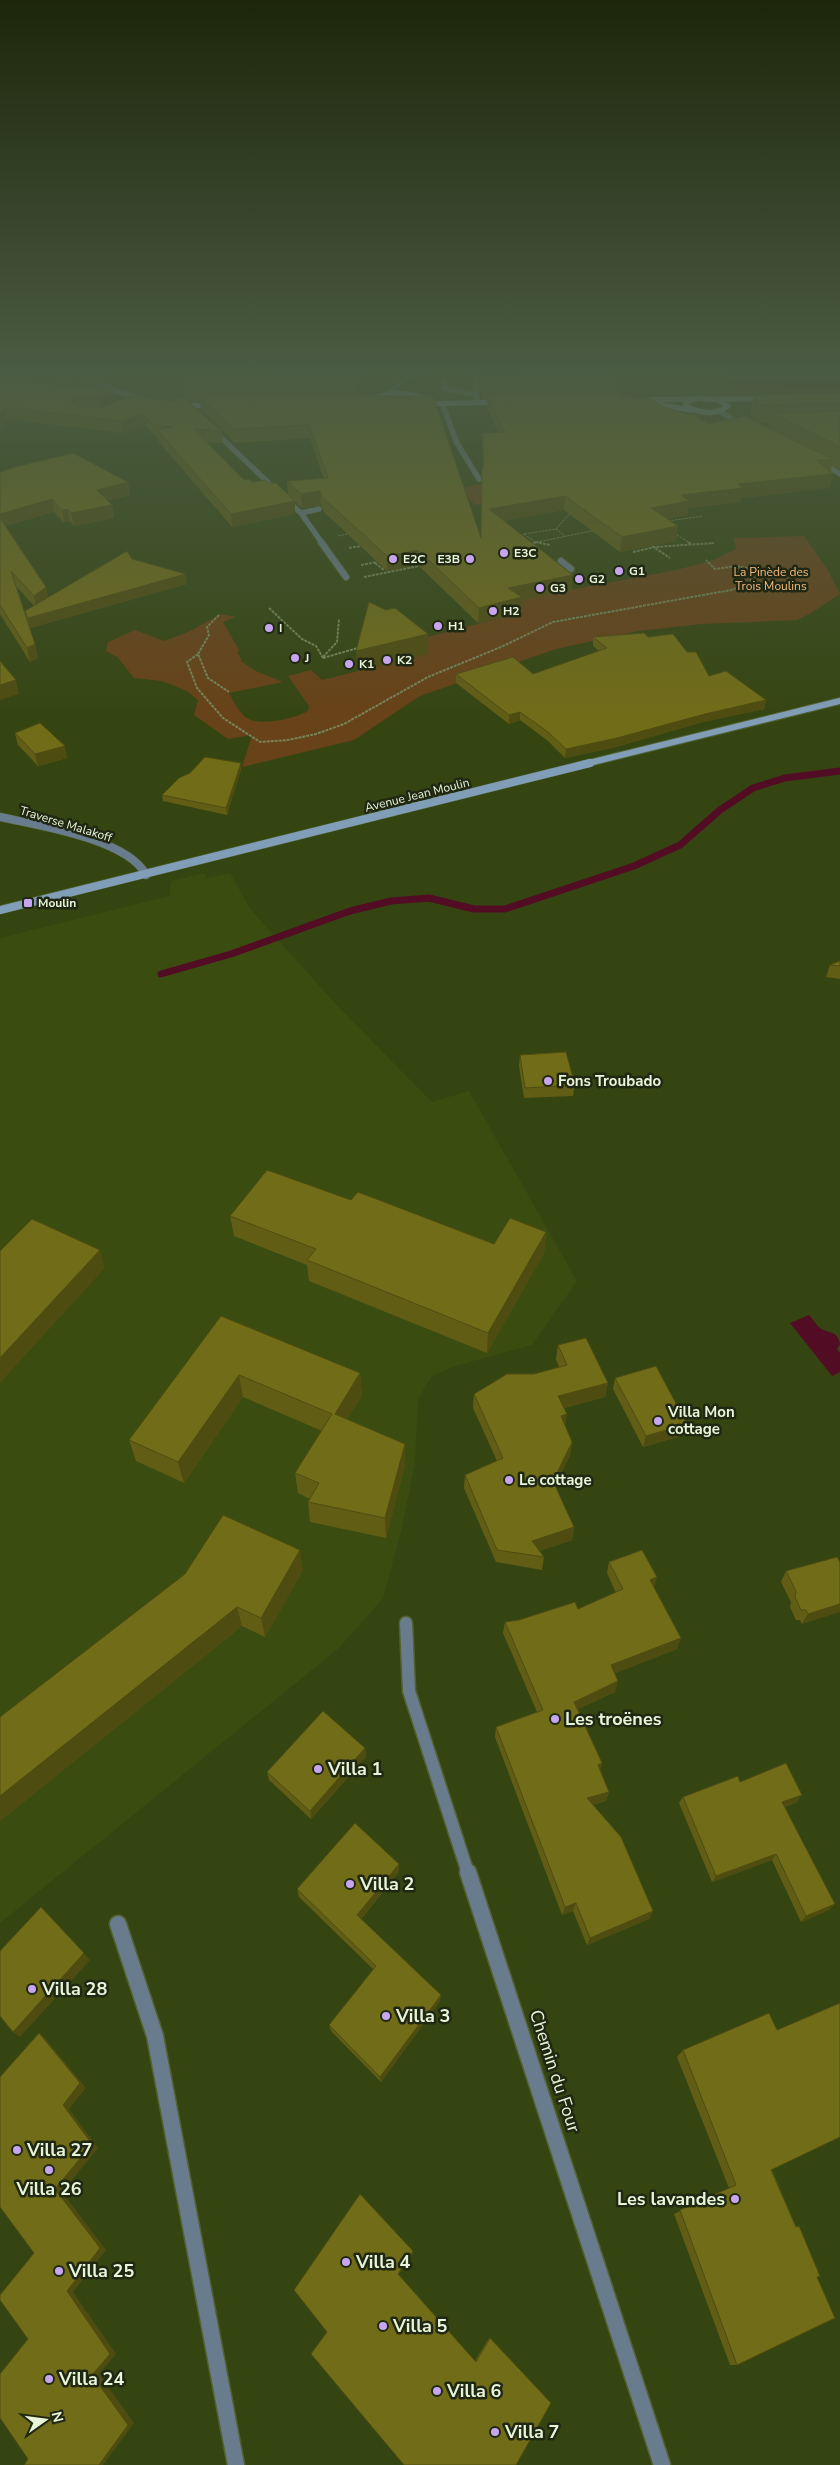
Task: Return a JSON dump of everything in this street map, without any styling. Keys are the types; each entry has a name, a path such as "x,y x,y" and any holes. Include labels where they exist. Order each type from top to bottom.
{"main road":[{"name":"Avenue Jean Moulin","path":"0,910 840,701"}],"street":[{"path":"271,485 301,513 346,577"},
{"path":"301,513 319,509"},
{"path":"561,561 571,569"},
{"name":"Traverse Malakoff","path":"0,817 33,824 110,848 138,863 146,875"},
{"name":"Chemin du Four","path":"406,1623 409,1691 662,2465"},
{"path":"118,1924 155,2036 236,2465"}],"path":[{"path":"516,540 524,534 556,529 573,510"},
{"path":"664,522 704,516"},
{"path":"556,529 565,536"},
{"path":"523,546 599,529"},
{"path":"673,532 692,545"},
{"path":"524,534 535,542"},
{"path":"633,552 654,546 714,543"},
{"path":"654,546 670,558"},
{"path":"219,615 211,620 207,626 208,635 198,654 187,662 189,678 219,714 254,736 260,742 278,743 327,731 369,712 392,696 437,673 499,647 541,625 562,619 731,590 751,583 751,569 736,566 716,569 706,560"},
{"path":"359,565 376,562 384,570"},
{"path":"355,579 419,566"},
{"path":"269,608 302,639 316,646 323,658"},
{"path":"323,658 337,642 339,619"},
{"path":"323,658 369,645"},
{"path":"198,654 208,678 229,692"}],"shaded area":[{"path":"204,873 207,878 230,873 251,910 332,1000 432,1102 469,1091 577,1281 532,1345 455,1366 432,1376 418,1399 415,1462 402,1528 383,1598 339,1648 0,1923 0,938 169,896 171,881"},
{"path":"809,1315 820,1328 835,1334 839,1340 840,1344 837,1349 840,1353 840,1372 832,1376 790,1323"}],"green space":[{"path":"476,485 495,485 511,498 476,505 456,489"},
{"name":"La Pinède des Trois Moulins","path":"804,536 826,567 840,594 797,620 702,624 638,631 556,649 420,696 354,740 242,767 252,735 228,739 194,715 198,700 187,691 162,681 134,678 117,657 106,651 108,642 135,630 164,641 188,632 221,614 236,617 223,622 239,650 237,653 242,659 241,661 256,671 283,682 229,693 242,714 250,720 276,721 294,717 308,711 309,706 288,676 311,670 322,680 427,654 423,638 520,613 505,602 676,570 714,560 736,549 734,538"}],"building":[{"path":"0,485 116,485 97,490 112,505 71,513 67,509 62,510 52,499 0,514"},
{"path":"205,485 278,485 295,501 231,514"},
{"path":"291,485 463,485 481,538 482,485 739,485 743,488 681,495 689,501 651,508 678,526 622,537 565,496 489,509 573,575 508,588 522,597 479,608 418,550 387,556 322,497 320,491 301,494"},
{"path":"0,518 46,587 34,596 11,571 35,644 27,648 0,605"},
{"path":"127,551 132,559 186,574 28,618 25,611"},
{"path":"369,602 386,610 395,608 428,634 356,651"},
{"path":"644,633 648,637 673,634 687,652 696,652 709,676 726,671 766,700 566,749 548,732 520,712 509,715 456,674 513,657 533,674 607,648 593,637"},
{"path":"0,661 16,680 0,685"},
{"path":"40,723 65,746 35,754 15,733"},
{"path":"205,757 241,763 226,808 162,795 179,778 190,773"},
{"path":"840,961 840,966 830,965"},
{"path":"566,1052 575,1085 525,1088 520,1055"},
{"path":"267,1170 351,1200 358,1192 494,1244 510,1218 546,1232 488,1333 307,1260 316,1249 230,1216"},
{"path":"32,1219 100,1250 0,1358 0,1251"},
{"path":"221,1316 360,1373 335,1414 405,1444 385,1518 308,1502 319,1483 295,1473 332,1414 239,1375 178,1462 129,1440"},
{"path":"586,1338 608,1383 558,1396 567,1414 561,1416 572,1442 553,1481 574,1527 532,1541 544,1557 497,1550 465,1475 503,1458 474,1394 507,1374 534,1374 567,1365 558,1345"},
{"name":"Villa Mon cottage","path":"656,1366 687,1424 646,1436 615,1378"},
{"path":"223,1515 300,1550 261,1618 237,1607 0,1796 0,1717 185,1574"},
{"path":"642,1550 657,1577 650,1580 681,1638 611,1665 618,1681 574,1702 602,1763 598,1765 609,1792 587,1798 621,1837 653,1911 590,1938 576,1903 565,1907 496,1727 543,1710 505,1622 519,1620 575,1602 578,1609 623,1589 609,1562"},
{"path":"837,1557 840,1562 840,1604 808,1614 806,1610 801,1610 795,1597 796,1591 786,1571"},
{"name":"Villa 1","path":"323,1711 365,1748 310,1811 267,1772"},
{"path":"786,1763 802,1795 782,1802 835,1904 806,1916 776,1854 716,1876 683,1797 738,1776 740,1782"},
{"path":"355,1823 399,1864 357,1915 441,1995 380,2077 329,2025 376,1966 297,1889"},
{"name":"Villa 28","path":"41,1907 84,1953 13,2032 0,2016 0,1951"},
{"name":"Les lavandes","path":"840,2003 840,2137 771,2170 796,2227 799,2226 820,2276 817,2277 835,2318 737,2365 680,2210 736,2185 683,2050 769,2013 777,2030"},
{"path":"39,2033 80,2083 63,2105 92,2144 55,2189 100,2248 67,2291 110,2354 92,2375 128,2425 99,2465 24,2465 28,2459 0,2418 0,2374 28,2339 0,2300 0,2295 34,2253 0,2207 0,2077"},
{"path":"360,2194 413,2251 398,2274 476,2362 490,2338 551,2403 516,2465 404,2465 311,2354 327,2332 294,2290"}],"waterway":[{"path":"161,974 231,954 350,911 391,901 429,898 474,909 505,909 634,866 680,845 720,810 753,788 785,778 840,771"}],"place":[{"name":"E3C","path":"504,553"},
{"name":"E2C","path":"393,559"},
{"name":"E3B","path":"470,559"},
{"name":"G1","path":"619,571"},
{"name":"G2","path":"579,579"},
{"name":"G3","path":"540,588"},
{"name":"H2","path":"493,611"},
{"name":"H1","path":"438,626"},
{"name":"I","path":"269,628"},
{"name":"J","path":"295,658"},
{"name":"K2","path":"387,660"},
{"name":"K1","path":"349,664"},
{"name":"Moulin","path":"28,903"},
{"name":"Fons Troubado","path":"548,1081"},
{"name":"Villa Mon cottage","path":"658,1421"},
{"name":"Le cottage","path":"509,1480"},
{"name":"Les troënes","path":"555,1719"},
{"name":"Villa 1","path":"318,1769"},
{"name":"Villa 2","path":"350,1884"},
{"name":"Villa 28","path":"32,1989"},
{"name":"Villa 3","path":"386,2016"},
{"name":"Villa 27","path":"17,2150"},
{"name":"Villa 26","path":"49,2170"},
{"name":"Les lavandes","path":"735,2199"},
{"name":"Villa 4","path":"346,2262"},
{"name":"Villa 25","path":"59,2271"},
{"name":"Villa 5","path":"383,2326"},
{"name":"Villa 24","path":"49,2379"},
{"name":"Villa 6","path":"437,2391"},
{"name":"Villa 7","path":"495,2432"}]}
